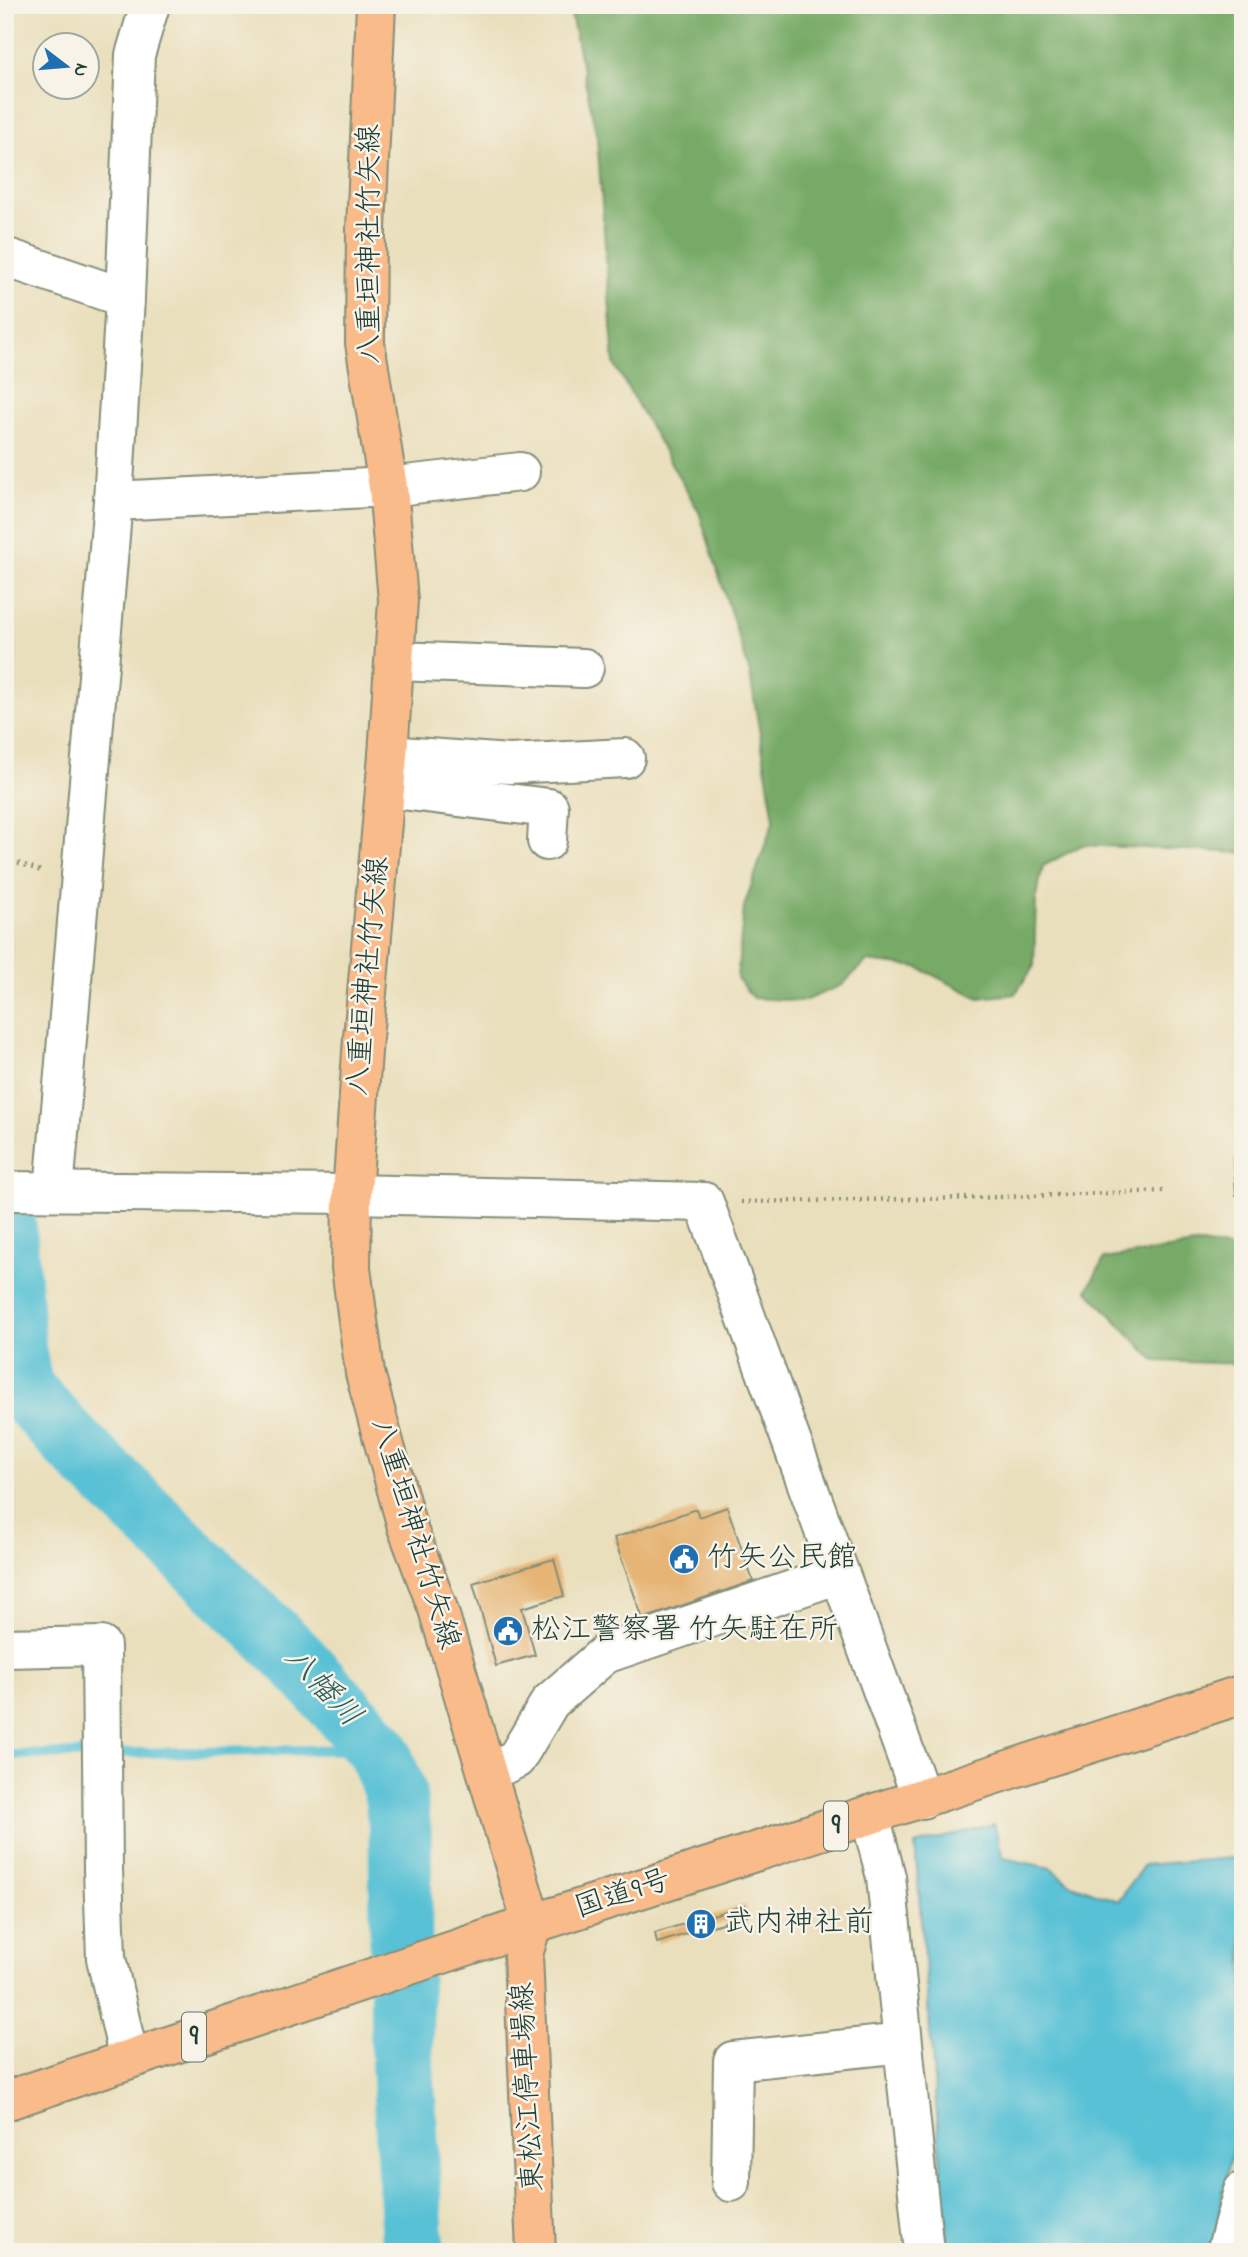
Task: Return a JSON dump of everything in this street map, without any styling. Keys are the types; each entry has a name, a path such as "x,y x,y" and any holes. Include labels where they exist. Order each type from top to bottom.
{"main road":[{"name":"八重垣神社竹矢線","path":"376,5 366,229 365,342 388,487 398,600 387,771 352,1194 351,1268 365,1374 407,1527 438,1609 532,1924"},
{"name":"国道9号","path":"5,2101 428,1958 1243,1694"},
{"name":"東松江停車場線","path":"532,1924 523,1955 536,2252"}],"street":[{"path":"54,1191 113,501 135,55 150,5"},
{"path":"5,257 125,298"},
{"path":"113,501 388,487 520,472"},
{"path":"394,661 584,668"},
{"path":"387,771 625,758"},
{"path":"387,771 549,808 547,841"},
{"path":"8,1191 352,1194 704,1202 922,1799"},
{"path":"488,1772 516,1759 550,1702 605,1654 839,1574"},
{"path":"5,1648 101,1646 106,1958 129,2059"},
{"path":"870,1815 887,1877 924,2252"},
{"path":"731,2182 733,2061 903,2043"},
{"path":"1226,2252 1243,2191"}],"path":[{"path":"704,1202 974,1198 1164,1191"}],"green space":[{"path":"569,5 1243,5 1243,853 1082,845 1043,866 1036,897 1034,966 1015,994 979,998 917,967 867,961 842,985 804,1001 753,998 737,978 744,907 774,819 750,674 699,512 614,364 597,137"},
{"path":"1201,1244 1243,1251 1243,1364 1155,1361 1087,1290 1104,1259"}],"water":[{"path":"994,1824 1003,1858 1051,1868 1069,1883 1118,1901 1144,1865 1243,1857 1243,2104 1223,2192 1214,2252 948,2252 915,1845"},
{"path":"418,1999 426,2252 395,2252 393,2009"}],"building":[{"path":"1243,1158 1243,1195 1236,1195 1234,1159"},
{"name":"竹矢公民館","path":"727,1507 753,1581 643,1619 614,1538 696,1509 699,1517"},
{"name":"松江警察署 竹矢駐在所","path":"554,1559 564,1596 522,1608 535,1655 496,1666 473,1583"},
{"name":"武内神社前","path":"745,1905 748,1915 657,1943 655,1933"}],"waterway":[{"name":"八幡川","path":"5,1223 15,1352 22,1388 69,1440 294,1657 378,1749 395,1792 400,1830 402,2054 413,2252"},
{"path":"5,1755 378,1749"}],"place":[{"name":"竹矢公民館","path":"684,1559"},
{"name":"松江警察署 竹矢駐在所","path":"508,1631"},
{"name":"武内神社前","path":"701,1924"}]}
